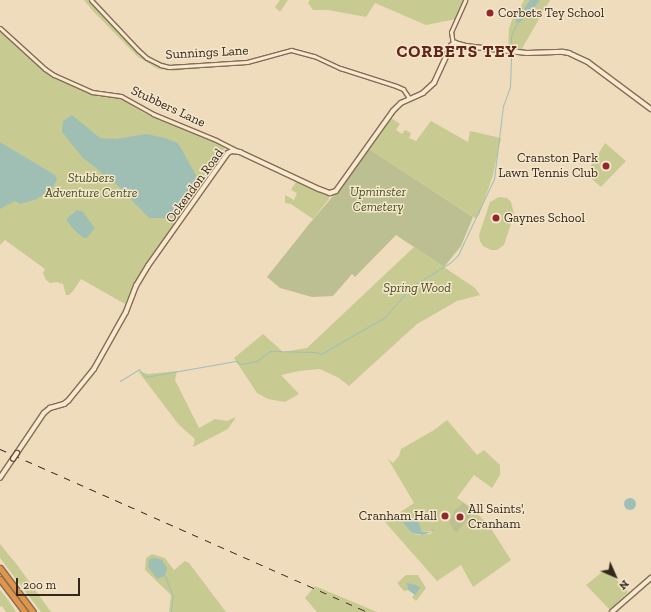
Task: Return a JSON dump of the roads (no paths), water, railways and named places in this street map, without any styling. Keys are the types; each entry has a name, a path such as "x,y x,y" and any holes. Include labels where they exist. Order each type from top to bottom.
{"highway":[{"path":"0,568 33,612"},
{"path":"0,579 25,612"}],"main road":[{"name":"Ockendon Road","path":"0,478 44,413 50,408 64,404 68,401 94,369 126,312 136,286 148,266 227,154 232,151 240,152 319,189 332,192 338,188 352,166 393,111 401,103 423,93 434,83 453,44"},
{"path":"453,44 527,53 569,53 588,62 651,109"},
{"path":"612,612 651,578"}],"street":[{"name":"Sunnings Lane","path":"91,0 138,50 147,58 161,65 169,67 247,62 291,50 314,56 344,70 396,86 403,89 410,98"},
{"path":"453,44 451,32 465,0"},
{"name":"Stubbers Lane","path":"0,28 40,65 54,74 92,92 121,96 153,114 226,144 240,152"},
{"path":"226,144 227,154"}],"water":[{"path":"530,0 540,0 531,12 519,23 516,22 516,20"},
{"path":"72,115 100,138 116,139 146,134 165,138 178,143 196,175 196,183 176,214 170,218 149,218 112,180 103,178 100,171 83,158 62,132 63,121"},
{"path":"0,142 55,175 57,179 52,189 37,199 20,204 15,201 0,209"},
{"path":"77,210 83,212 94,227 87,238 84,238 75,231 67,221 67,218"},
{"path":"628,498 632,498 636,504 632,510 628,510 624,506 624,502"},
{"path":"402,515 419,522 422,532 431,532 433,529 434,531 423,535 412,533 402,522 395,522"},
{"path":"155,558 162,560 167,568 165,576 157,579 148,567 149,559"},
{"path":"407,583 421,588 415,595 408,590"}],"waterway":[{"path":"511,50 511,36 517,22"},
{"path":"120,381 139,369 145,377 236,361 240,364 257,361 270,351 316,352 321,354 385,317 411,287 451,262 458,255 494,179 503,106 510,87 511,54"},
{"path":"165,576 173,597 171,612"}],"railway":[{"path":"0,449 368,612"}],"place":[{"name":"Corbets Tey School","path":"490,13"},
{"name":"Cranston Park Lawn Tennis Club","path":"606,166"},
{"name":"Gaynes School","path":"496,218"},
{"name":"Cranham Hall","path":"445,516"},
{"name":"All Saints', Cranham","path":"460,517"}],"district":[{"name":"CORBETS TEY","path":"457,52"}],"park label":[{"name":"Stubbers Adventure Centre","path":"91,186"},
{"name":"Upminster Cemetery","path":"378,200"},
{"name":"Spring Wood","path":"417,288"}]}
